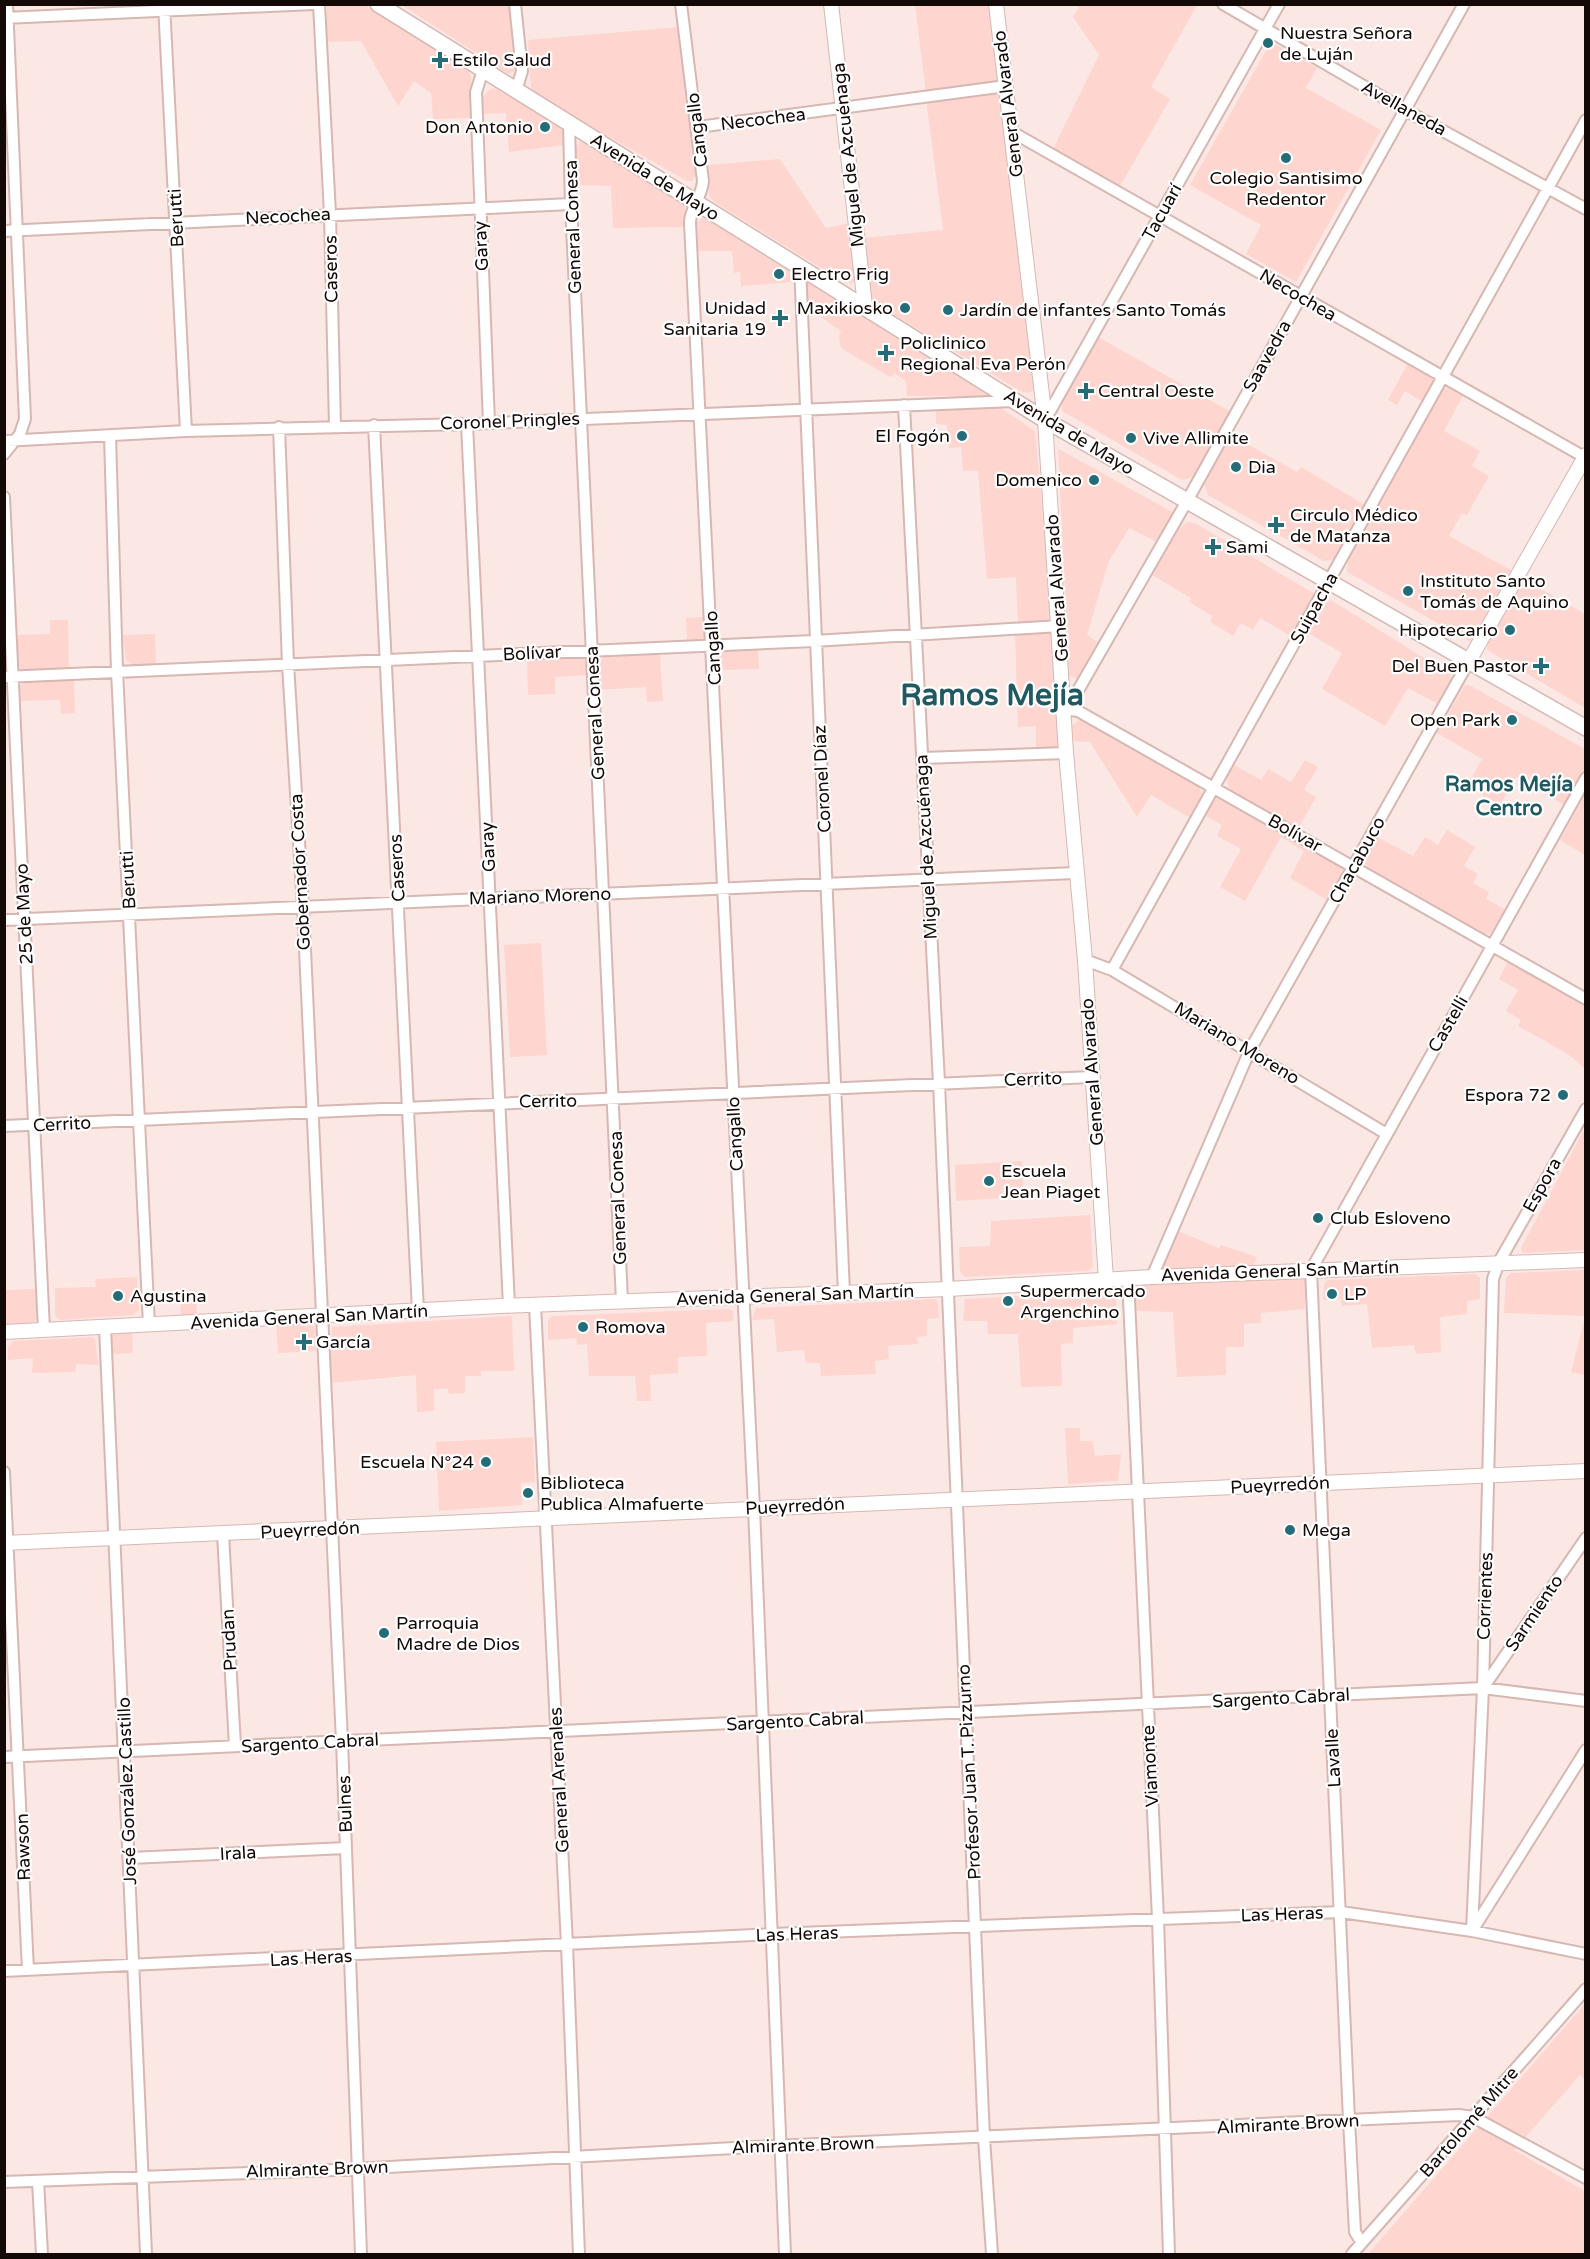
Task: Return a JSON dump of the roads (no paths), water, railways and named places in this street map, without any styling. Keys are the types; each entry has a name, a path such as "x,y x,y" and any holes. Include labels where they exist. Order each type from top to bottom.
{"main road":[{"name":"Avenida de Mayo","path":"381,5 569,125 865,306 1045,420 1586,728"}],"street":[{"path":"4,454 9,441 20,434 25,419 6,4"},
{"path":"6,18 164,8 313,4"},
{"name":"Caseros","path":"319,4 330,214 335,426"},
{"path":"515,4 522,71 516,91"},
{"name":"Cangallo","path":"681,4 703,181 690,214 690,223 754,1508 785,2254"},
{"name":"Miguel de Azcuénaga","path":"831,4 865,306"},
{"name":"General Alvarado","path":"996,4 1045,420 1060,626 1066,753 1084,960 1106,1280"},
{"name":"Avellaneda","path":"1223,4 1404,109 1586,209"},
{"name":"Tacuarí","path":"1045,420 1279,4"},
{"name":"Saavedra","path":"1064,703 1077,694 1464,4"},
{"name":"Berutti","path":"164,8 186,431"},
{"name":"Garay","path":"483,70 476,92 489,423"},
{"name":"Necochea","path":"698,127 1006,86"},
{"name":"Suipacha","path":"1112,970 1586,120"},
{"name":"General Conesa","path":"569,125 622,1301"},
{"name":"Necochea","path":"1012,132 1585,457"},
{"name":"Necochea","path":"4,231 571,204"},
{"name":"Coronel Díaz","path":"800,266 814,641 844,1293"},
{"name":"Coronel Pringles","path":"9,441 186,431 489,423 701,412 1016,401"},
{"name":"Miguel de Azcuénaga","path":"904,405 948,1289"},
{"name":"Garay","path":"466,423 501,1103 509,1306"},
{"name":"Caseros","path":"374,425 418,1311"},
{"name":"Gobernador Costa","path":"279,428 288,664 303,907 321,1317"},
{"name":"Berutti","path":"110,436 117,671 141,1120 149,1325"},
{"name":"Chacabuco","path":"1152,1277 1250,1050 1585,457"},
{"name":"25 de Mayo","path":"4,497 9,676 24,919 44,1330"},
{"name":"Bolívar","path":"9,676 386,662 592,650 814,641 1060,626"},
{"name":"Bolívar","path":"1064,703 1586,999"},
{"path":"922,758 1066,753"},
{"name":"Castelli","path":"1311,1270 1385,1133 1586,778"},
{"name":"Mariano Moreno","path":"4,920 724,887 827,886 1075,873"},
{"name":"Mariano Moreno","path":"1084,960 1112,970 1250,1050 1385,1133"},
{"name":"Cerrito","path":"4,1126 1091,1077"},
{"name":"Espora","path":"1499,1262 1586,1109"},
{"name":"Avenida General San Martín","path":"4,1332 509,1306 1586,1260"},
{"name":"Corrientes","path":"1472,1931 1483,1688 1493,1279 1499,1262"},
{"name":"Lavalle","path":"1311,1270 1349,2120 1355,2232 1362,2243"},
{"name":"Viamonte","path":"1128,1278 1158,1919 1169,2254"},
{"name":"Profesor Juan T. Pizzurno","path":"948,1289 984,2138 992,2254"},
{"name":"General Arenales","path":"535,1305 567,1945 579,2254"},
{"name":"Bulnes","path":"321,1317 351,1956 360,2254"},
{"name":"José González Castillo","path":"105,1327 126,1751 146,2254"},
{"name":"Pueyrredón","path":"7,1543 1586,1471"},
{"name":"Rawson","path":"4,1472 28,1970"},
{"name":"Prudan","path":"223,1534 235,1746"},
{"name":"Sarmiento","path":"1483,1688 1586,1538"},
{"name":"Sargento Cabral","path":"4,1757 1483,1688 1586,1701"},
{"path":"1472,1931 1586,1750"},
{"name":"Irala","path":"130,1858 346,1848"},
{"name":"Las Heras","path":"4,1971 773,1934 1341,1912 1472,1931 1586,1954"},
{"name":"Bartolomé Mitre","path":"1352,2254 1586,1989"},
{"path":"1473,2116 1586,2178"},
{"name":"Almirante Brown","path":"4,2182 357,2168 782,2146 1473,2116"},
{"path":"38,2181 42,2254"}],"place":[{"name":"Nuestra Señora de Luján","path":"1268,43"},
{"name":"Estilo Salud","path":"440,60"},
{"name":"Don Antonio","path":"545,127"},
{"name":"Colegio Santisimo Redentor","path":"1286,158"},
{"name":"Electro Frig","path":"779,274"},
{"name":"Maxikiosko","path":"905,308"},
{"name":"Jardín de infantes Santo Tomás","path":"948,310"},
{"name":"Unidad Sanitaria 19","path":"780,318"},
{"name":"Policlinico Regional Eva Perón","path":"886,353"},
{"name":"Central Oeste","path":"1086,391"},
{"name":"El Fogón","path":"962,436"},
{"name":"Vive Allimite","path":"1131,438"},
{"name":"Dia","path":"1236,467"},
{"name":"Domenico","path":"1094,480"},
{"name":"Circulo Médico de Matanza","path":"1276,525"},
{"name":"Sami","path":"1213,547"},
{"name":"Instituto Santo Tomás de Aquino","path":"1408,591"},
{"name":"Hipotecario","path":"1510,630"},
{"name":"Del Buen Pastor","path":"1541,666"},
{"name":"Open Park","path":"1512,720"},
{"name":"Espora 72","path":"1563,1095"},
{"name":"Escuela Jean Piaget","path":"989,1181"},
{"name":"Club Esloveno","path":"1318,1218"},
{"name":"LP","path":"1332,1294"},
{"name":"Agustina","path":"118,1296"},
{"name":"Supermercado Argenchino","path":"1008,1301"},
{"name":"Romova","path":"583,1327"},
{"name":"García","path":"304,1342"},
{"name":"Escuela N°24","path":"486,1462"},
{"name":"Biblioteca Publica Almafuerte","path":"528,1493"},
{"name":"Mega","path":"1290,1530"},
{"name":"Parroquia Madre de Dios","path":"384,1633"}],"district":[{"name":"Ramos Mejía","path":"992,695"},
{"name":"Ramos Mejía Centro","path":"1509,796"}]}
